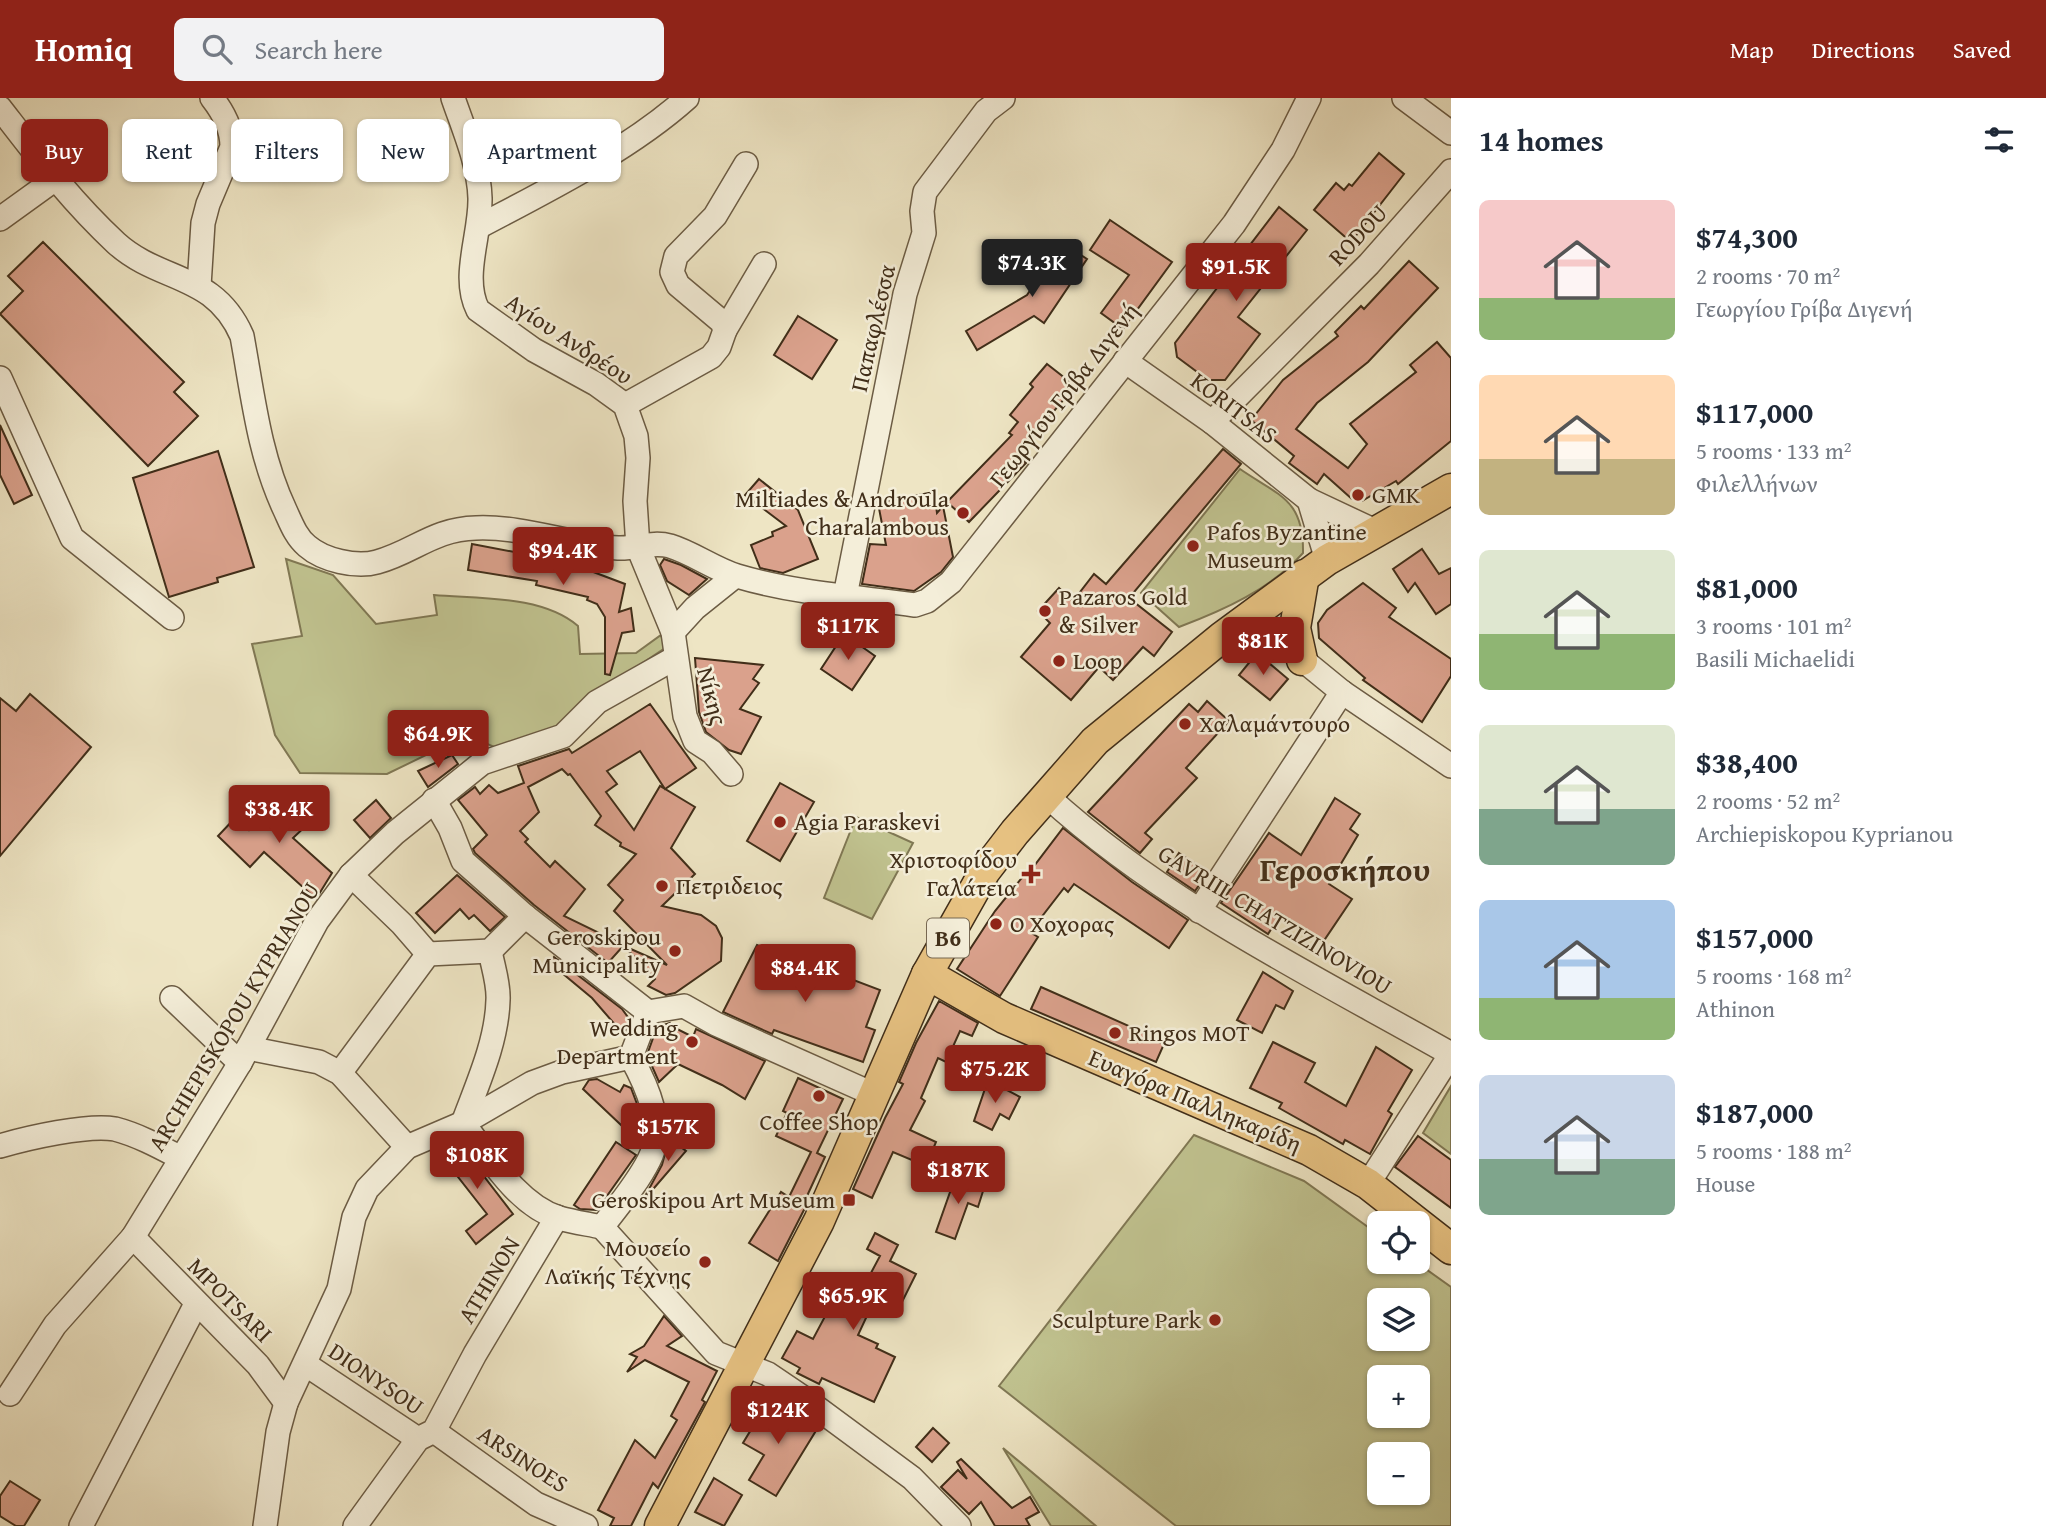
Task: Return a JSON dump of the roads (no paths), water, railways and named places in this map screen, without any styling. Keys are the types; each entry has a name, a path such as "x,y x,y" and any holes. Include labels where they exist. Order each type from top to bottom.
{"main road":[{"name":"B6","path":"660,1526 819,1221 928,974 985,871 1095,741 1249,616 1315,568 1451,489"},
{"path":"1302,660 1295,628 1315,568"},
{"name":"Ευαγόρα Παλληκαρίδη","path":"928,974 1004,1018 1309,1150 1368,1184 1451,1249"}],"street":[{"path":"199,286 203,223 232,146 232,137 226,121 212,98"},
{"name":"Αγίου Ανδρέου","path":"453,98 476,167 480,195 480,226 471,288 478,310 534,349 596,384 625,405 636,436 638,458 635,501 638,547 673,632"},
{"path":"480,226 563,182 669,114 687,98"},
{"name":"Παπαφλέσσα","path":"845,596 905,294 924,233 922,211 925,192 986,111 1003,98"},
{"name":"Γεωργίου Γρίβα Διγενή","path":"845,596 915,604 928,601 951,582 1234,224 1283,150 1309,98"},
{"path":"1411,100 1451,133"},
{"path":"0,108 21,136"},
{"path":"725,330 722,322 673,279 673,265 676,256 715,216 746,164"},
{"name":"RODOU","path":"1212,422 1369,264 1451,171"},
{"path":"0,219 51,182"},
{"path":"56,182 128,252 199,286 228,310 242,336 267,466 290,521 307,547 342,562 377,562 428,538 476,528 615,548 656,543 669,546 735,576 845,596"},
{"path":"625,405 711,356 719,347 725,330 764,264"},
{"name":"KORITSAS","path":"1125,361 1212,422 1309,500 1375,531"},
{"path":"0,378 72,538 172,618"},
{"path":"1309,500 1315,568"},
{"path":"673,632 695,608 735,576"},
{"path":"1249,616 1342,692 1451,766"},
{"name":"Νίκης","path":"673,632 685,716 695,741 712,752 730,774"},
{"name":"ARCHIEPISKOPOU KYPRIANOU","path":"10,1394 55,1325 133,1237 244,1056 317,921 351,875 434,800 482,763 563,736 597,702 675,658"},
{"path":"1199,911 1342,692"},
{"name":"GAVRIIL CHATZIZINOVIOU","path":"1047,796 1122,858 1199,911 1451,1054"},
{"path":"434,800 450,828 463,861 525,916 648,1012 684,1006 716,1024 873,1094"},
{"path":"351,875 402,924 428,954"},
{"path":"428,954 490,951 525,916"},
{"path":"463,1123 481,1074 497,1014 498,997 490,951"},
{"path":"340,1073 428,954"},
{"path":"172,998 244,1056 319,1062 340,1073 407,1147"},
{"path":"602,1227 650,1159 655,1122 650,1095 631,1058 648,1012"},
{"path":"1368,1184 1451,1054"},
{"path":"265,1526 278,1432 286,1403 339,1289 360,1202 367,1189 407,1147 463,1123 532,1083 562,1072 631,1058"},
{"path":"463,1123 519,1191 536,1206 557,1217 602,1227 716,1353 768,1374 805,1398 912,1478 959,1526"},
{"path":"0,1146 92,1128 112,1129 131,1134 181,1158"},
{"name":"ATHINON","path":"355,1526 426,1435 557,1217"},
{"name":"MPOTSARI","path":"133,1237 258,1365 286,1403"},
{"path":"81,1526 196,1304"},
{"name":"DIONYSOU","path":"305,1364 426,1435"},
{"name":"ARSINOES","path":"426,1435 536,1504 586,1526"}],"place":[{"name":"GMK","path":"1358,495"},
{"name":"Miltiades & Androula Charalambous","path":"963,513"},
{"name":"Pafos Byzantine Museum","path":"1193,546"},
{"name":"Pazaros Gold & Silver","path":"1045,611"},
{"name":"Loop","path":"1059,661"},
{"name":"Χαλαμάντουρο","path":"1185,724"},
{"name":"Agia Paraskevi","path":"780,822"},
{"name":"Χριστοφίδου Γαλάτεια","path":"1031,874"},
{"name":"Πετριδειος","path":"662,886"},
{"name":"Ο Χοχορας","path":"996,924"},
{"name":"Geroskipou Municipality","path":"675,951"},
{"name":"Ringos MOT","path":"1115,1033"},
{"name":"Wedding Department","path":"692,1042"},
{"name":"Coffee Shop","path":"819,1096"},
{"name":"Geroskipou Art Museum","path":"849,1200"},
{"name":"Μουσείο Λαϊκής Τέχνης","path":"705,1262"},
{"name":"Sculpture Park","path":"1215,1320"}],"district":[{"name":"Γεροσκήπου","path":"1345,870"}]}
